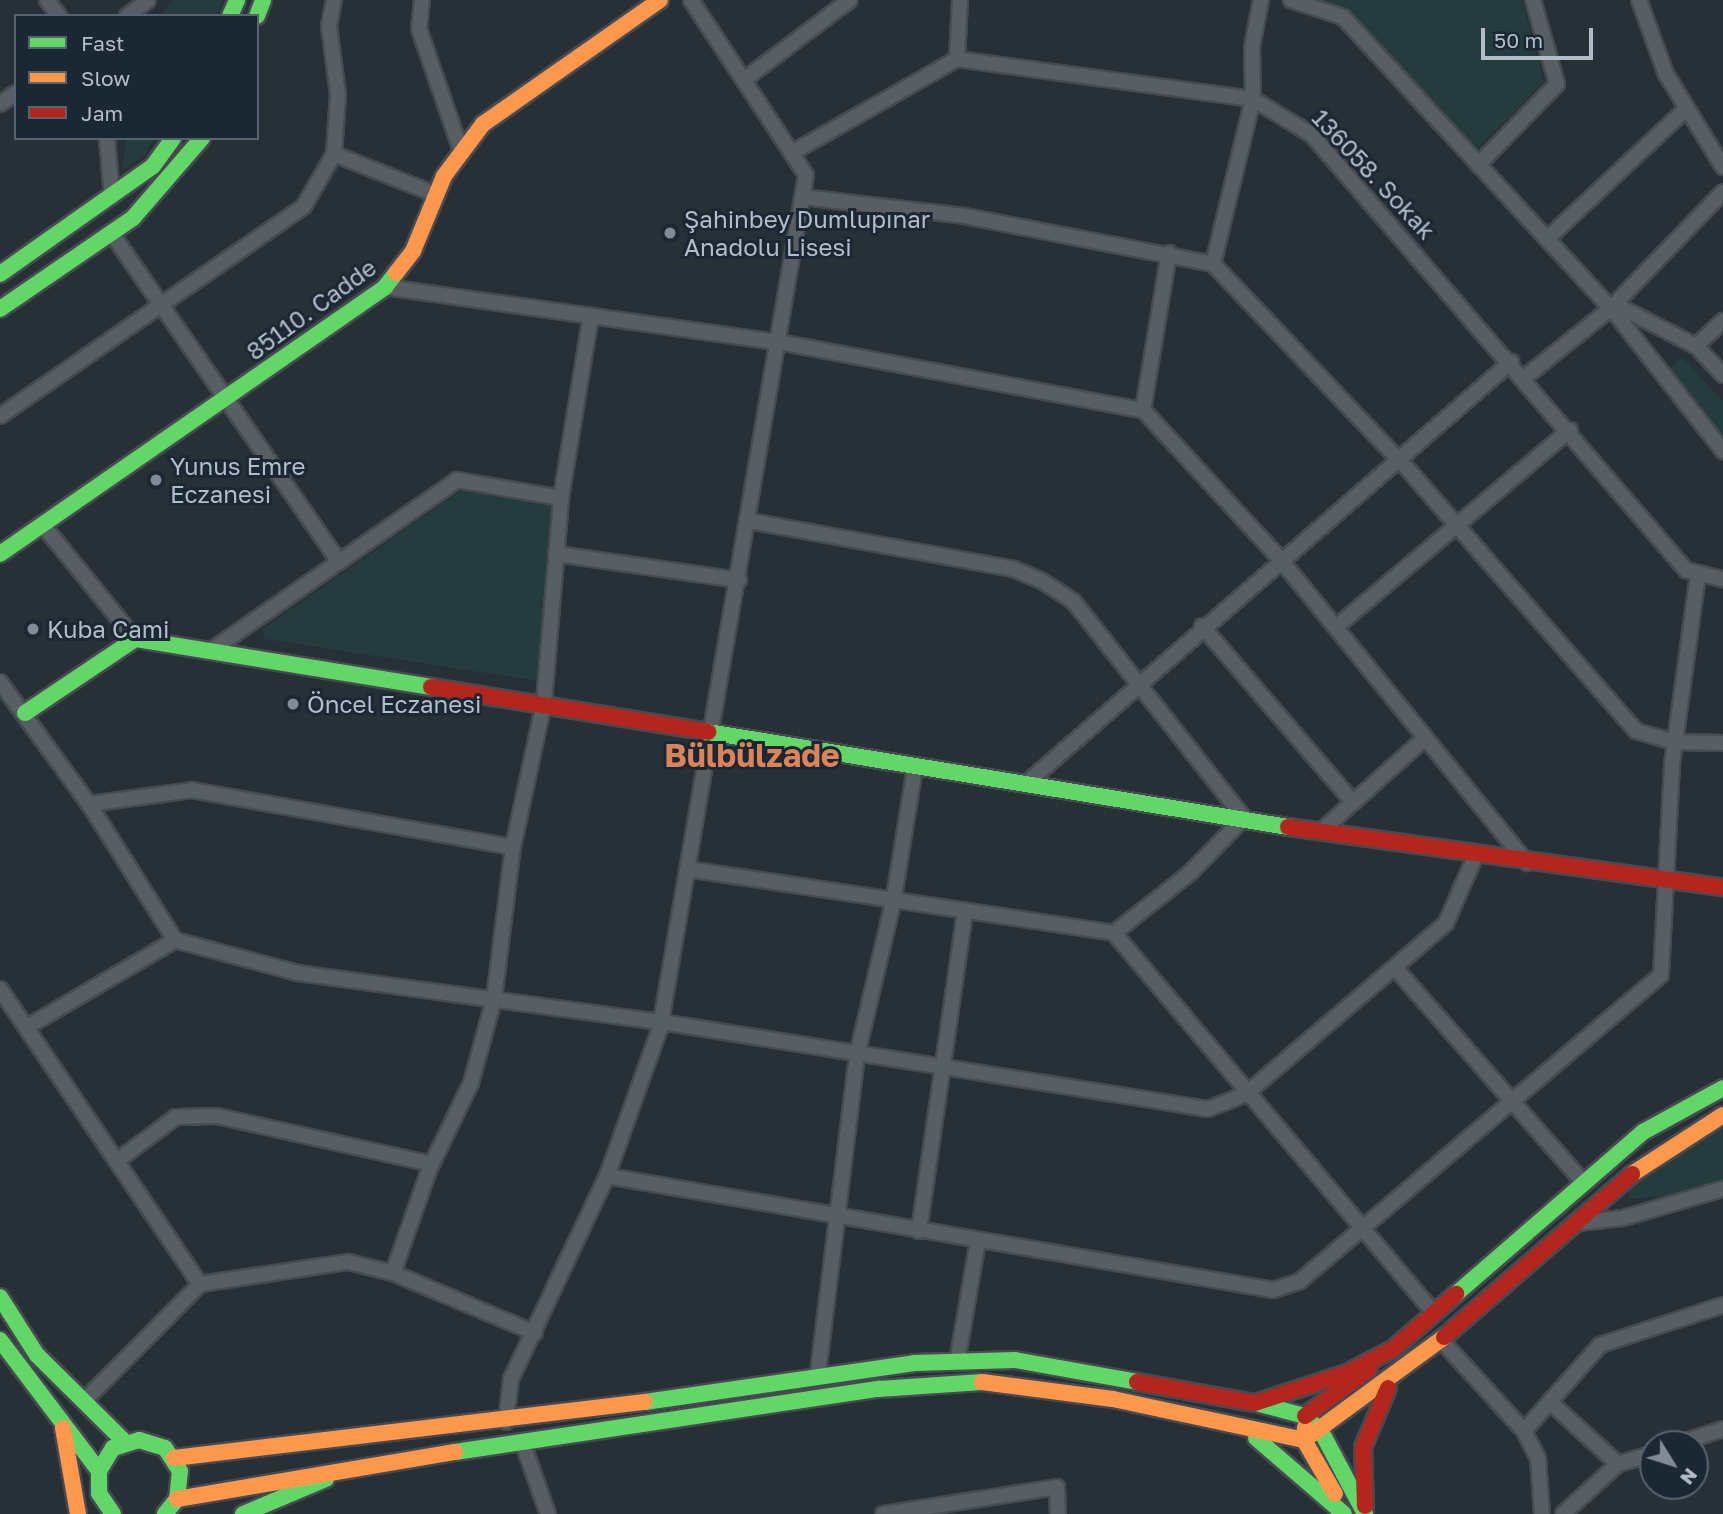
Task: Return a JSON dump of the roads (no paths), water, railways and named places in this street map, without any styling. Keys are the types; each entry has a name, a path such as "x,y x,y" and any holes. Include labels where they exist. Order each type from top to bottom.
{"main road":[{"name":"85110. Cadde","path":"0,554 385,287 413,251 437,195 461,150 483,124 660,0"},
{"path":"0,274 153,166 172,140"},
{"path":"0,309 112,234 164,187 200,140"},
{"path":"24,713 135,639 544,702 915,767 1030,781 1475,857 1723,887"},
{"path":"1344,1514 1304,1440 1306,1416 1435,1314 1643,1132 1723,1088"},
{"path":"165,1514 177,1499 522,1441 878,1389 986,1382 1113,1399 1304,1440 1322,1433 1393,1380 1657,1153 1723,1115"},
{"path":"0,1297 37,1355 125,1442 153,1442 174,1458 506,1422 818,1374 957,1362 1015,1360 1255,1403 1306,1416 1322,1433 1366,1514"},
{"path":"0,1340 56,1407 99,1471 105,1511"},
{"path":"1255,1403 1347,1373 1393,1349"},
{"path":"1366,1514 1363,1447 1393,1380"},
{"path":"56,1407 73,1456 78,1514"},
{"path":"1240,1428 1302,1473 1344,1514"},
{"path":"99,1471 125,1442"},
{"path":"174,1458 177,1499"},
{"path":"243,1514 350,1469"}],"street":[{"path":"130,14 148,0"},
{"path":"0,416 304,206 334,154 334,0"},
{"path":"422,0 419,29 461,150"},
{"path":"506,1422 504,1396 607,1176 661,1022 750,521 806,175 795,151 691,0"},
{"path":"745,79 850,0"},
{"path":"795,151 957,59 960,0"},
{"path":"1213,264 1254,99 1252,47 1261,0"},
{"path":"1291,0 1343,17 1612,306 1723,451"},
{"path":"1478,164 1557,84 1533,0"},
{"path":"1639,0 1686,109 1723,167"},
{"name":"136058. Sokak","path":"957,59 1254,99 1312,135 1525,377 1686,570 1723,579"},
{"path":"1547,239 1686,109"},
{"path":"107,140 112,197"},
{"path":"334,154 437,195"},
{"path":"1525,377 1612,306 1723,192"},
{"path":"803,197 1169,253 1213,264 1400,461 1620,716 1636,731 1675,742 1723,743"},
{"path":"112,234 222,401 339,562"},
{"path":"1143,410 1169,253"},
{"path":"385,287 778,342 1143,410 1280,559 1527,863"},
{"path":"1612,306 1696,346 1723,374"},
{"path":"393,1273 432,1164 471,1083 494,999 513,847 544,702 561,498 591,315"},
{"path":"1696,346 1723,321"},
{"path":"1030,781 1202,626 1400,461 1511,362"},
{"path":"1336,627 1570,430"},
{"path":"213,649 457,480 561,498"},
{"path":"750,521 1033,577 1073,601 1135,685 1244,818 1191,873 1114,933"},
{"path":"42,524 135,639"},
{"path":"556,554 739,580"},
{"path":"607,1176 1273,1290 1300,1281 1512,1095 1661,975 1675,742 1698,574"},
{"path":"1202,626 1353,802"},
{"path":"0,681 89,804 175,940 298,973 661,1022 1208,1109 1246,1094 1446,923 1475,857"},
{"path":"1321,831 1425,738"},
{"path":"818,1374 840,1217 857,1055 894,903 915,767"},
{"path":"89,804 192,790 513,847"},
{"path":"687,869 894,903 1114,933 1359,1230 1435,1314"},
{"path":"919,1231 939,1068 965,912"},
{"path":"27,1027 175,940"},
{"path":"1395,968 1512,1095 1584,1183"},
{"path":"3,998 27,1027 200,1284"},
{"path":"118,1160 176,1117 217,1116 432,1164"},
{"path":"1578,1223 1623,1218 1723,1189"},
{"path":"957,1362 978,1241"},
{"path":"83,1402 200,1284 348,1262 393,1273 535,1333"},
{"path":"1524,1431 1600,1345 1723,1305"},
{"path":"1441,1340 1524,1431 1538,1458 1542,1514"},
{"path":"1550,1402 1618,1464"},
{"path":"522,1441 548,1514"},
{"path":"1563,1514 1618,1464 1639,1457"},
{"path":"883,1514 1056,1487 1058,1514"}],"place":[{"name":"Şahinbey Dumlupınar Anadolu Lisesi","path":"670,233"},
{"name":"Yunus Emre Eczanesi","path":"156,480"},
{"name":"Kuba Cami","path":"33,629"},
{"name":"Öncel Eczanesi","path":"293,704"}],"district":[{"name":"Bülbülzade","path":"752,755"}]}
